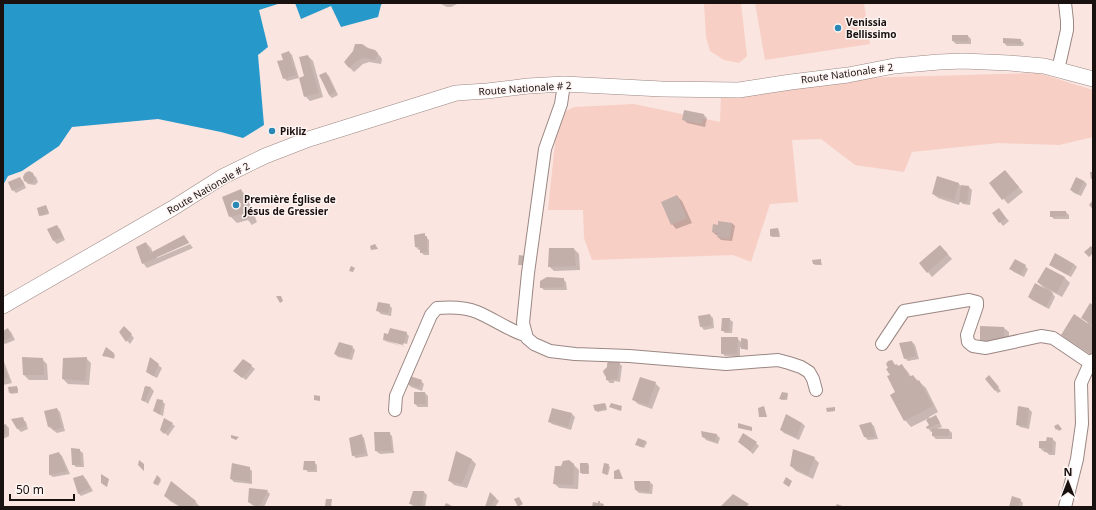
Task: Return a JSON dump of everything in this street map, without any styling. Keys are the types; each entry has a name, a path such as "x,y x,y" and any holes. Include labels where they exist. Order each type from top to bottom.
{"main road":[{"name":"Route Nationale # 2","path":"3,306 173,208 222,177 265,156 309,139 456,93 564,84 662,89 739,90 848,75 894,66 962,61 1008,62 1044,66 1093,80"}],"street":[{"path":"1058,70 1068,21 1065,3"},
{"path":"564,84 561,104 546,149 528,273 523,323 527,338 534,344 550,351 575,354 629,356 726,364 778,360 801,367 809,372 814,379 816,390"},
{"path":"882,344 904,311 969,300 976,302 977,306 967,335 968,342 973,346 986,348 1041,336 1053,338 1092,361 1080,383 1082,424 1077,459 1065,507"},
{"path":"395,410 396,396 431,315 437,308 451,307 476,312 509,329 525,334"}],"shaded area":[{"path":"704,3 741,3 747,56 739,63 724,60 710,51 706,37"},
{"path":"755,3 864,3 870,44 765,60"},
{"path":"1038,73 1093,90 1093,137 1059,145 998,143 912,152 904,172 855,165 821,139 792,140 798,202 770,204 751,262 733,255 592,260 584,238 583,210 548,210 558,115 574,107 634,104 720,122 721,96 858,78"}],"water":[{"path":"3,3 281,3 259,10 268,47 258,55 264,125 243,138 158,119 72,127 59,146 22,171 8,176 3,185"},
{"path":"295,3 383,3 381,5 378,17 341,27 331,6 301,19"}],"building":[{"path":"952,35 968,35 968,42 952,41"},
{"path":"1003,38 1021,39 1021,44 1003,43"},
{"path":"355,44 362,44 375,50 378,53 376,59 364,58 358,60 349,68 344,62 353,51"},
{"path":"289,51 296,75 283,79 277,61 283,60 281,54"},
{"path":"308,55 319,93 304,97 299,78 304,76 299,57"},
{"path":"326,72 335,92 329,95 319,75"},
{"path":"684,110 704,114 702,124 682,120"},
{"path":"1005,170 1019,187 1002,200 989,183"},
{"path":"29,171 33,173 35,179 32,183 24,181 23,177 25,173"},
{"path":"1090,172 1093,172 1093,179 1091,179"},
{"path":"937,176 959,183 954,200 932,194"},
{"path":"20,177 24,185 12,191 8,182"},
{"path":"1076,177 1084,181 1078,194 1070,190"},
{"path":"961,185 969,186 967,203 959,202"},
{"name":"Première Église de Jésus de Gressier","path":"241,189 252,216 245,219 243,214 229,217 222,197"},
{"path":"677,195 687,218 671,225 661,202"},
{"path":"1093,200 1093,209 1089,205"},
{"path":"46,205 49,213 39,216 37,208"},
{"path":"999,208 1006,218 999,223 992,213"},
{"path":"1050,211 1066,211 1066,216 1050,217"},
{"path":"718,221 732,223 730,239 717,237 718,233 712,232 713,224 718,225"},
{"path":"57,225 63,237 53,241 47,229"},
{"path":"778,228 779,236 770,236 770,229"},
{"path":"425,233 425,236 427,236 427,252 420,253 420,247 415,247 414,235"},
{"path":"184,235 189,243 142,264 136,247 146,242 150,253"},
{"path":"375,244 378,249 371,250 370,246"},
{"path":"940,245 948,254 927,273 919,263"},
{"path":"1091,246 1093,248 1093,253 1089,257 1084,252"},
{"path":"549,248 574,248 576,266 548,267"},
{"path":"1055,253 1074,264 1068,275 1049,265"},
{"path":"519,255 525,256 524,265 518,265"},
{"path":"821,259 821,264 813,264 812,260"},
{"path":"1015,259 1026,265 1021,275 1009,269"},
{"path":"351,266 355,268 353,272 349,271"},
{"path":"1046,267 1065,277 1057,293 1037,282"},
{"path":"547,277 564,278 564,287 540,288 540,281"},
{"path":"1035,283 1053,293 1046,307 1028,297"},
{"path":"276,296 281,296 283,301 280,303"},
{"path":"378,302 390,304 388,313 376,311"},
{"path":"1090,303 1093,305 1093,325 1081,318"},
{"path":"710,314 712,325 700,327 698,316"},
{"path":"1074,314 1093,327 1093,349 1090,354 1061,335"},
{"path":"722,318 730,318 729,331 721,331"},
{"path":"124,326 132,334 126,342 119,332"},
{"path":"980,326 1004,327 1004,341 980,344"},
{"path":"8,328 12,337 3,341 3,331"},
{"path":"390,328 407,332 403,345 383,340 384,333 388,334"},
{"path":"721,337 738,337 737,354 721,354"},
{"path":"741,338 747,339 747,349 741,349"},
{"path":"912,341 916,356 904,359 899,343"},
{"path":"339,342 353,346 349,358 334,354"},
{"path":"106,347 114,353 113,358 102,356"},
{"path":"22,357 43,358 44,375 23,375"},
{"path":"87,357 85,381 62,379 63,358"},
{"path":"150,357 159,364 154,376 146,372"},
{"path":"243,359 252,365 242,378 233,371"},
{"path":"892,360 895,365 897,364 898,366 902,364 909,377 913,375 917,382 919,380 933,406 904,421 890,395 895,392 887,376 890,375 886,369 888,368 886,364 888,361"},
{"path":"608,362 620,362 617,379 606,380 603,371 607,367"},
{"path":"3,365 8,378 3,380"},
{"path":"989,375 999,387 995,391 985,379"},
{"path":"410,376 422,380 419,388 407,384"},
{"path":"640,377 656,382 648,405 632,400"},
{"path":"17,386 17,392 9,393 8,387"},
{"path":"145,386 151,387 145,402 141,400"},
{"path":"414,392 425,392 426,404 414,404"},
{"path":"782,392 788,393 786,399 779,399"},
{"path":"314,395 320,396 320,401 314,400"},
{"path":"157,399 163,400 160,414 153,411"},
{"path":"605,403 606,409 595,411 593,405"},
{"path":"611,403 622,406 621,411 609,407"},
{"path":"764,406 767,417 759,417 758,408"},
{"path":"1018,406 1029,408 1027,426 1016,425"},
{"path":"835,407 835,411 827,412 826,408"},
{"path":"57,408 62,428 53,430 52,426 48,427 44,411"},
{"path":"552,408 572,413 568,427 548,422"},
{"path":"786,414 802,423 796,437 780,430"},
{"path":"936,415 940,423 927,429 926,427 929,425 926,420"},
{"path":"23,417 26,426 17,429 11,419"},
{"path":"164,418 173,423 164,434 160,430"},
{"path":"871,422 875,437 864,437 859,425"},
{"path":"738,423 752,427 752,431 738,428"},
{"path":"6,424 7,433 3,435 3,425"},
{"path":"1058,424 1062,429 1059,431 1057,429 1056,430 1054,426"},
{"path":"932,428 949,429 949,436 932,436"},
{"path":"701,431 717,434 715,442 702,437"},
{"path":"374,432 390,432 392,451 375,451"},
{"path":"743,433 757,442 750,451 738,442"},
{"path":"362,434 365,453 352,456 349,438"},
{"path":"231,435 239,437 236,440 231,438"},
{"path":"1047,437 1053,438 1052,453 1044,452 1045,448 1039,448 1039,441 1046,441"},
{"path":"638,438 646,441 642,447 635,445"},
{"path":"71,448 80,449 81,465 72,465"},
{"path":"793,449 815,457 808,475 790,466"},
{"path":"456,451 472,459 462,484 448,481"},
{"path":"59,452 67,471 49,475 49,455"},
{"path":"139,460 144,464 144,471 138,465"},
{"path":"569,460 574,464 573,485 553,484 555,466 561,466 563,461"},
{"path":"304,461 315,461 315,470 303,470"},
{"path":"232,463 250,467 250,482 230,479"},
{"path":"580,463 588,463 588,473 580,473"},
{"path":"604,463 609,464 607,475 602,473"},
{"path":"619,469 623,479 614,479 614,471"},
{"path":"101,474 109,479 107,487 101,483"},
{"path":"83,475 90,488 78,494 73,478"},
{"path":"157,475 161,479 156,485 153,483"},
{"path":"786,477 792,481 789,487 783,483"},
{"path":"171,481 196,501 192,507 182,507 164,496"},
{"path":"634,481 650,481 649,492 635,490"},
{"path":"249,488 268,490 259,507 248,502"},
{"path":"413,491 424,491 422,506 409,504"},
{"path":"490,492 496,498 491,507 485,507"},
{"path":"733,494 749,504 746,507 720,507"},
{"path":"1012,496 1021,499 1018,507 1009,507"},
{"path":"519,497 523,504 518,507 514,499"},
{"path":"326,499 332,499 331,507 325,506"},
{"path":"598,501 604,504 603,507 592,507 593,502 598,503"},
{"path":"446,503 454,507 444,507"},
{"path":"837,504 845,507 835,507"}],"place":[{"name":"Venissia Bellissimo","path":"838,28"},
{"name":"Pikliz","path":"272,131"},
{"name":"Première Église de Jésus de Gressier","path":"236,205"}]}
